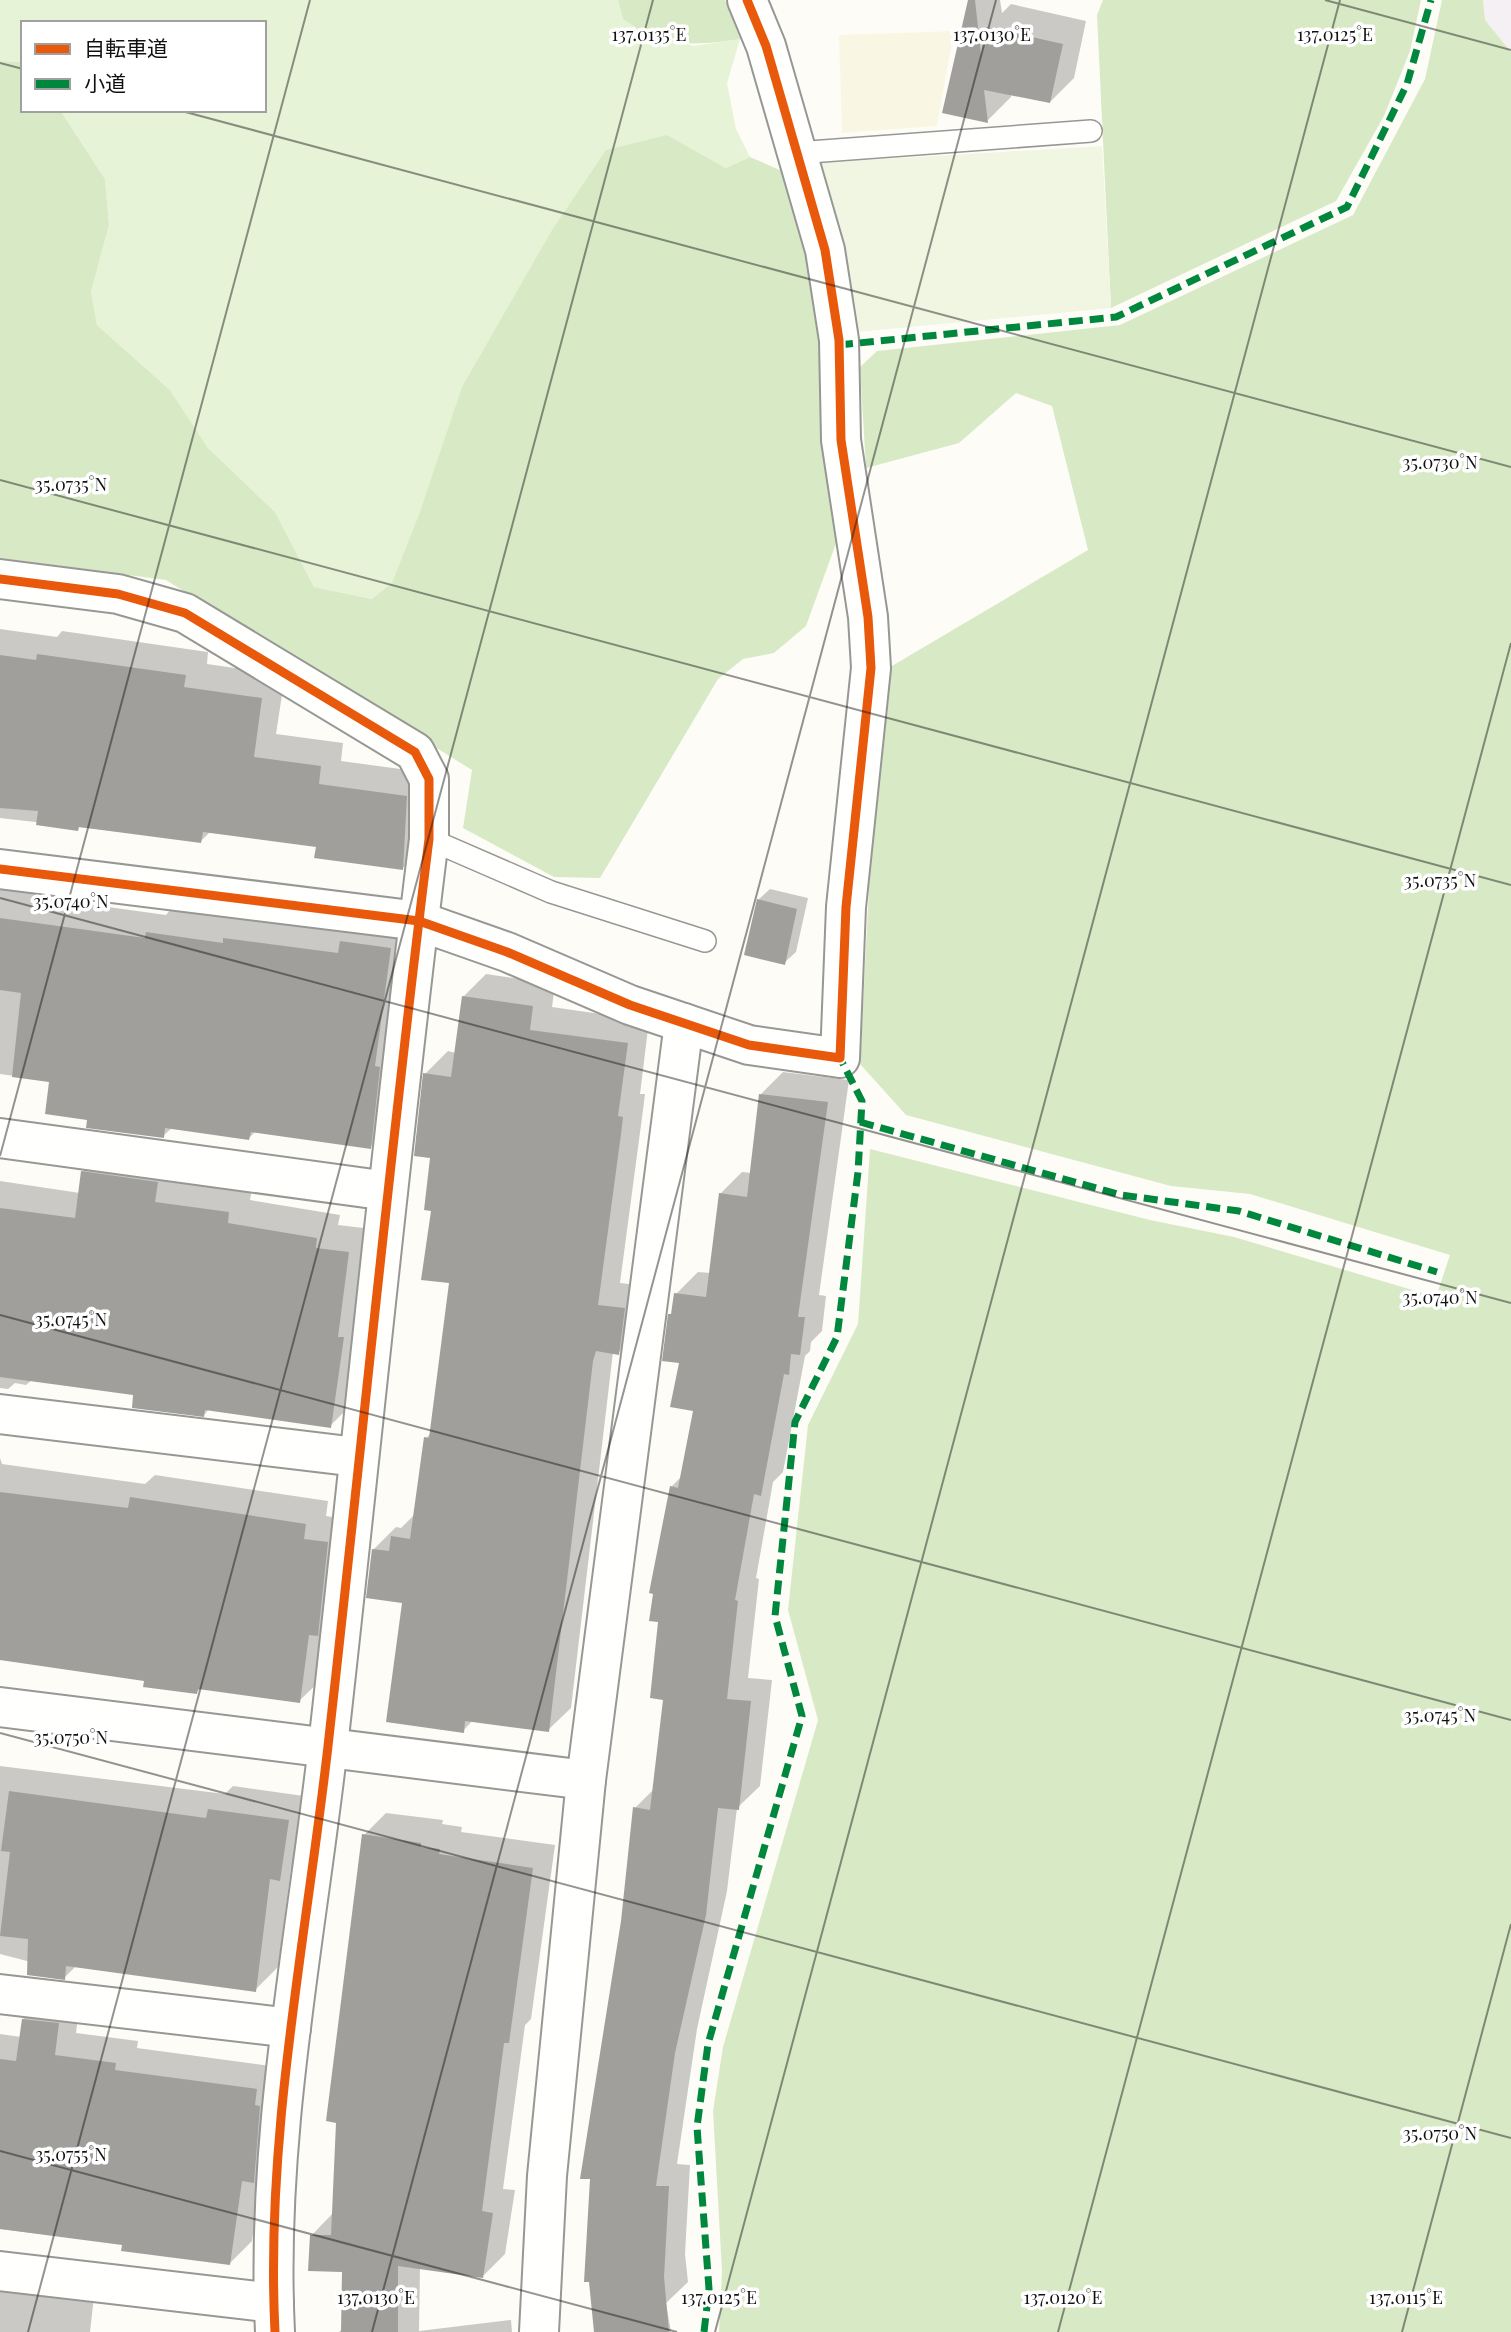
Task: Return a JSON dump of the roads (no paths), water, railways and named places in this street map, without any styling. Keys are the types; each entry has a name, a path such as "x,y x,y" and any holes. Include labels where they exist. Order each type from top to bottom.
{"street":[{"path":"0,869 419,921 507,952 630,1005 749,1045 840,1058 846,906 871,668 868,617 841,440 839,340 825,250 766,46 747,0"},
{"path":"0,579 118,594 185,613 415,752 429,779 429,839 358,1457 328,1748 291,2028 279,2152 274,2317 0,2271"},
{"path":"539,2332 547,2176 586,1780 684,1023"},
{"path":"0,1138 388,1191"},
{"path":"0,1414 358,1457"},
{"path":"0,1707 586,1780"},
{"path":"0,1994 291,2028"}],"lane":[{"path":"796,153 1090,131"},
{"path":"429,839 551,892 705,941"}]}
